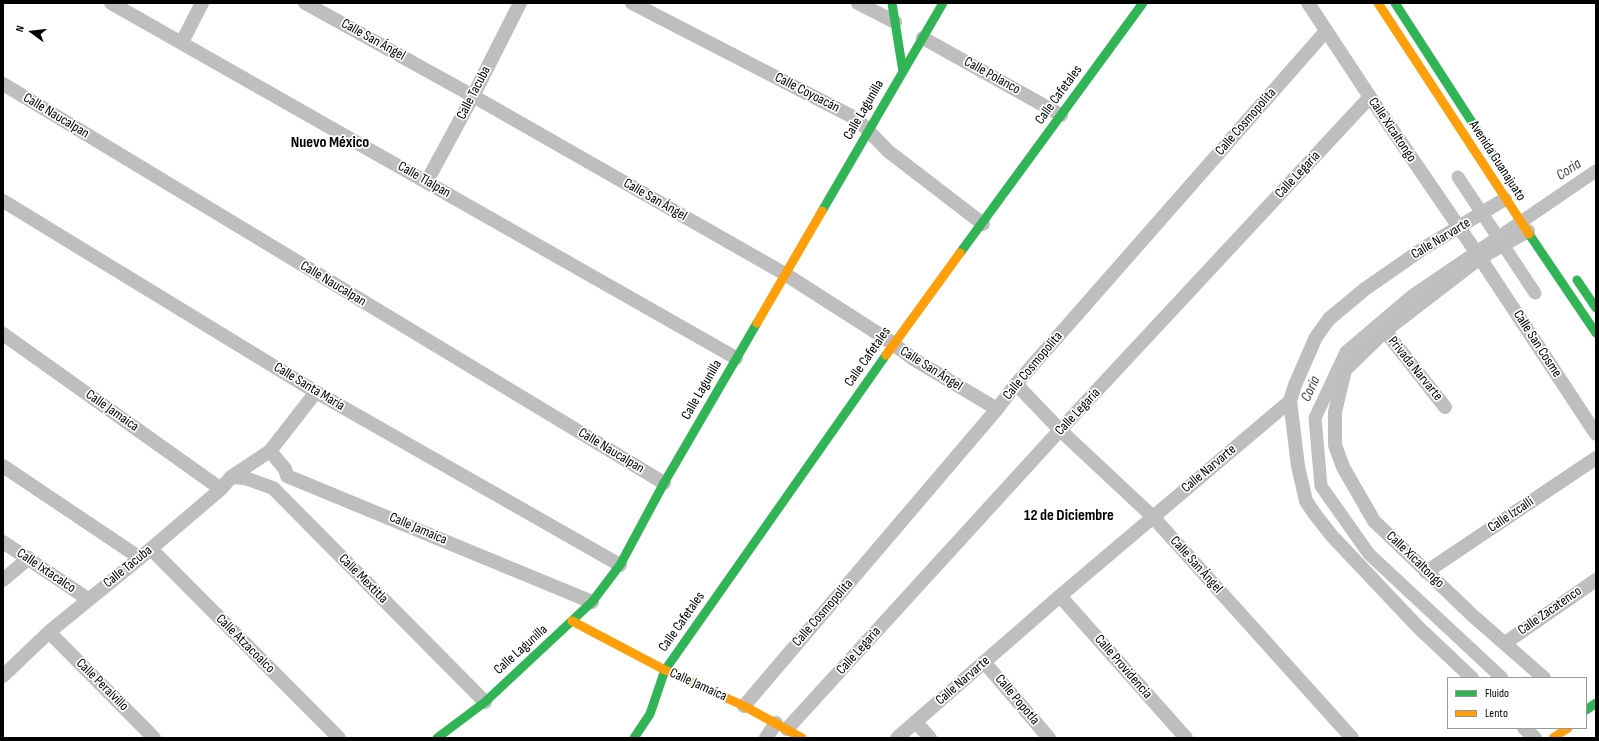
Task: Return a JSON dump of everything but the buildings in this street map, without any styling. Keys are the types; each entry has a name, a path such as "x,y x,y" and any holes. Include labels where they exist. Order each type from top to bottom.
{"street":[{"name":"Calle Tlalpan","path":"111,3 427,181 736,358"},
{"path":"182,42 202,3"},
{"name":"Calle San Ángel","path":"305,3 473,96 785,274 893,346 997,409"},
{"name":"Calle Tacuba","path":"427,181 473,96 520,3"},
{"name":"Calle Coyoacán","path":"632,3 857,120 888,151 983,224"},
{"path":"858,3 895,22"},
{"name":"Calle Lagunilla","path":"437,738 485,702 572,621 592,602 620,565 664,483 903,72 892,3"},
{"path":"903,72 943,3"},
{"name":"Calle Xicaltongo","path":"1308,3 1370,97 1482,255"},
{"name":"Avenida Guanajuato","path":"1378,3 1506,200 1596,333"},
{"name":"Avenida Guanajuato","path":"1395,3 1503,170"},
{"name":"Calle Cafetales","path":"634,738 650,714 665,670 893,346 1062,115 1139,4"},
{"name":"Calle Cosmopolita","path":"744,706 997,409 1016,384 1326,31"},
{"name":"Calle Polanco","path":"923,38 1062,115"},
{"name":"Calle Naucalpan","path":"3,84 664,483"},
{"name":"Calle Legaria","path":"766,738 782,726 1370,97"},
{"name":"Calle Santa María","path":"3,200 316,392 620,565"},
{"name":"Calle Narvarte","path":"897,738 1060,596 1290,401 1294,385 1316,337 1329,319 1365,288 1424,248 1506,200"},
{"path":"1384,331 1482,255 1512,239 1526,229"},
{"name":"Calle San Cosme","path":"1482,255 1596,434"},
{"path":"1570,270 1596,308"},
{"name":"Calle Xicaltongo","path":"1384,331 1346,370 1335,412 1335,445 1343,468 1355,492 1374,521 1426,572 1543,677"},
{"name":"Privada Narvarte","path":"1384,331 1445,407"},
{"name":"Calle Jamaica","path":"3,334 220,489"},
{"name":"Calle San Ángel","path":"1016,384 1060,430 1153,517 1352,738"},
{"path":"274,488 282,487 287,476 285,469 270,451 316,392"},
{"path":"1290,401 1298,466 1306,501 1332,536 1418,627 1471,677"},
{"name":"Calle Tacuba","path":"3,676 49,632 145,554 220,489 231,477 270,451"},
{"name":"Calle Izcalli","path":"1426,572 1596,458"},
{"name":"Calle Atzacoalco","path":"3,466 145,554 339,738"},
{"name":"Calle Jamaica","path":"287,476 592,602"},
{"name":"Calle Mextitla","path":"231,477 245,478 274,488 485,702"},
{"name":"Calle Ixtacalco","path":"3,542 88,599"},
{"path":"3,580 29,558"},
{"name":"Calle Zacatenco","path":"1505,643 1596,580"},
{"name":"Calle Providencia","path":"1060,596 1186,738"},
{"name":"Calle Jamaica","path":"572,621 665,670 744,706 802,738"},
{"name":"Calle Peralvillo","path":"49,632 154,738"},
{"name":"Calle Popotla","path":"984,662 1049,738"},
{"path":"1587,709 1596,703"},
{"path":"916,722 930,738"},
{"path":"1525,729 1535,738"},
{"path":"1553,738 1566,729"}],"waterway":[{"name":"Coria","path":"1501,677 1369,554 1321,486 1315,418 1346,352 1412,296 1596,171"},
{"name":"Coria","path":"1458,177 1535,293"}],"traffic: fast":[{"path":"892,3 903,72"},
{"path":"822,211 943,3"},
{"path":"960,253 1143,3"},
{"path":"1395,3 1499,164"},
{"path":"1529,234 1596,333"},
{"path":"1577,280 1596,308"},
{"path":"437,738 485,702 592,602 620,565 664,483 757,323"},
{"path":"634,738 650,714 665,670 886,355"},
{"path":"1587,709 1596,703"}],"traffic: slow":[{"path":"1378,3 1529,234"},
{"path":"757,323 822,211"},
{"path":"886,355 960,253"},
{"path":"572,621 665,670 744,706 802,738"},
{"path":"1553,738 1566,729"}],"district":[{"name":"Nuevo México","path":"330,143"},
{"name":"12 de Diciembre","path":"1069,516"}]}
